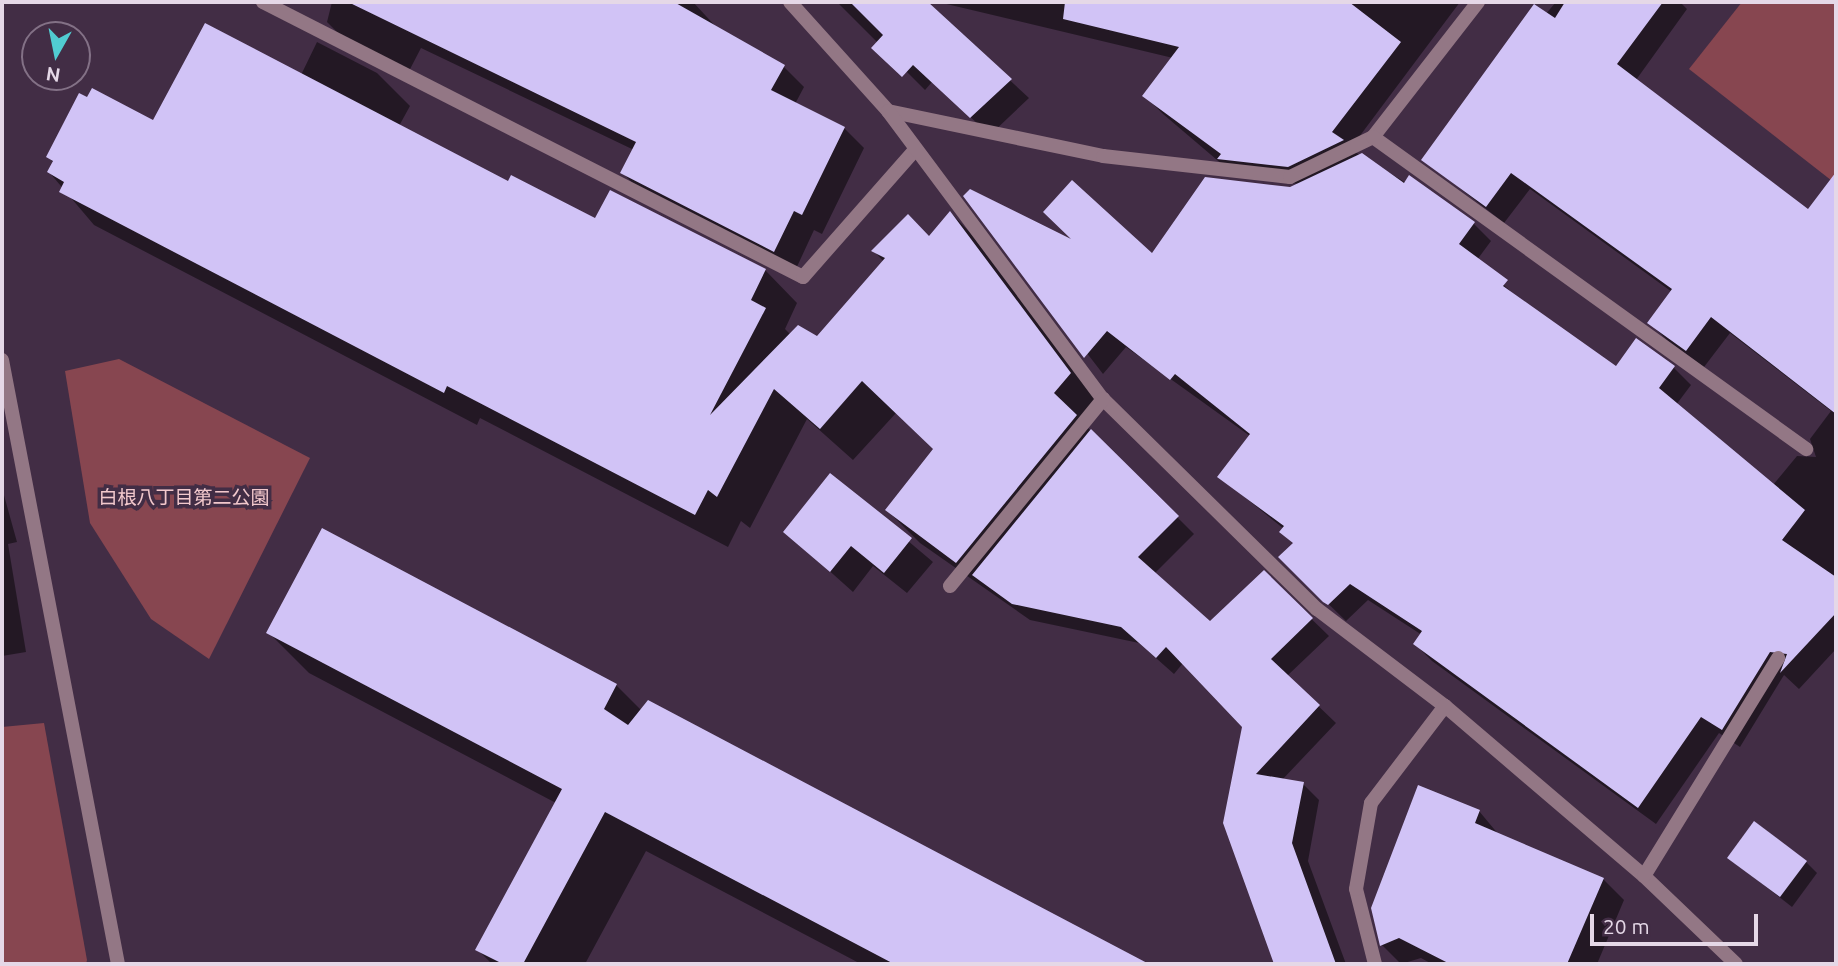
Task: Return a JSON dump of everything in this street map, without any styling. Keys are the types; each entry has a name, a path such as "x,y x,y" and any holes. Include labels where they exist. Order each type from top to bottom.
{"street":[{"path":"263,2 803,277 914,151"},
{"path":"790,2 888,111 914,151 1103,399 1317,609 1445,706 1644,876 1736,964"},
{"path":"888,111 1103,156 1290,177 1373,137 1478,2"},
{"path":"1373,137 1806,449"},
{"path":"2,360 118,964"},
{"path":"950,586 1103,399"},
{"path":"1644,876 1778,659"},
{"path":"1375,964 1356,889 1371,803 1445,706"}],"green space":[{"path":"1742,2 1836,2 1836,184 1689,69"},
{"name":"白根八丁目第二公園","path":"119,359 310,458 209,659 151,619 90,523 65,371"},
{"path":"44,723 87,960 86,964 2,964 2,727"}],"building":[{"path":"348,2 674,2 785,65 771,90 845,127 802,215 794,211 774,252 620,173 636,142"},
{"path":"850,2 928,2 1012,79 970,118 913,65 902,77 871,48 883,35"},
{"path":"1065,2 1349,2 1401,42 1332,132 1344,140 1288,167 1217,159 1221,154 1142,96 1179,47 1063,19"},
{"path":"1565,2 1663,2 1617,64 1808,209 1836,172 1836,414 1711,317 1686,351 1647,323 1672,289 1511,173 1486,207 1421,160 1534,4 1555,18"},
{"path":"205,23 508,181 511,175 595,218 610,190 766,269 751,300 766,308 710,415 798,325 817,336 885,258 871,251 908,214 929,236 950,211 1071,373 1054,393 1077,415 956,563 885,510 933,449 862,381 820,429 774,389 717,497 708,490 695,515 447,386 444,393 59,192 64,182 47,172 53,161 46,157 79,93 87,97 92,88 153,120"},
{"path":"1362,153 1404,183 1409,175 1475,222 1459,244 1508,280 1503,286 1616,366 1636,338 1675,366 1659,388 1805,510 1782,540 1836,577 1836,613 1780,673 1787,654 1770,652 1722,730 1701,717 1638,808 1413,644 1422,631 1350,584 1328,605 1323,602 1278,557 1293,543 1279,532 1284,526 1217,477 1250,434 1175,374 1170,380 1107,331 1084,358 963,196 970,189 1071,239 1043,212 1072,180 1152,253 1205,177 1290,187"},
{"path":"1091,429 1179,516 1138,557 1210,621 1264,570 1313,618 1271,659 1320,705 1256,774 1304,782 1292,843 1336,964 1274,964 1223,823 1242,727 1166,647 1156,658 1121,627 1012,604 972,575"},
{"path":"830,473 912,538 884,573 851,546 830,572 783,532"},
{"path":"322,528 617,684 604,709 628,725 648,700 1149,964 894,964 605,812 523,964 503,964 475,950 562,789 266,633"},
{"path":"1418,785 1480,810 1475,823 1604,878 1567,964 1450,964 1399,938 1380,946 1371,908"},
{"path":"1754,821 1807,861 1780,897 1727,858"}]}
